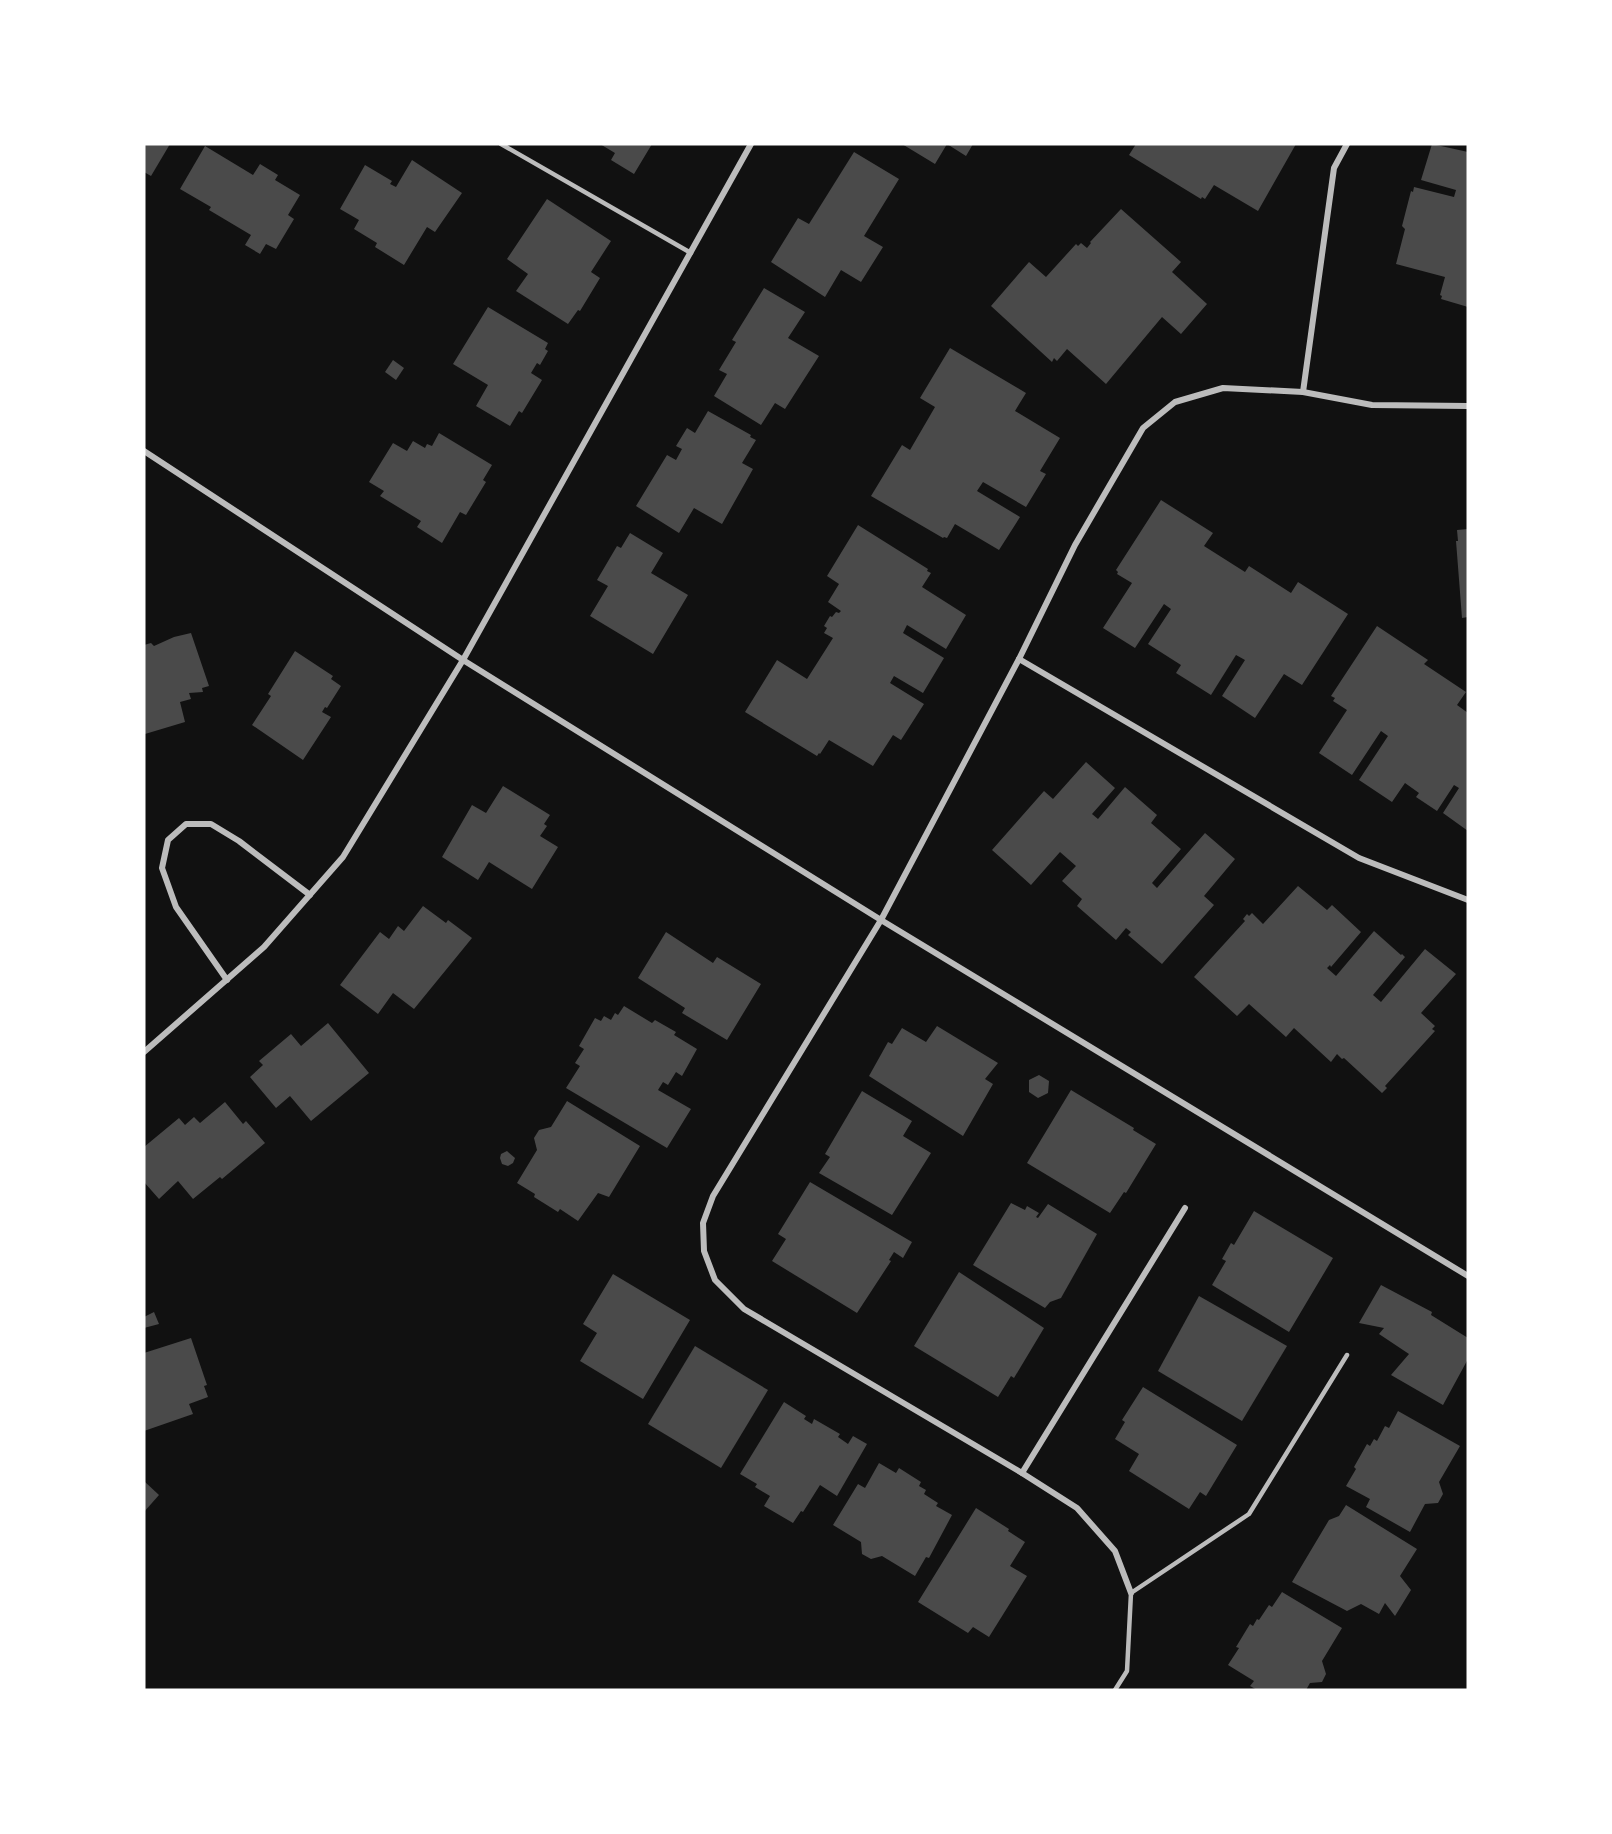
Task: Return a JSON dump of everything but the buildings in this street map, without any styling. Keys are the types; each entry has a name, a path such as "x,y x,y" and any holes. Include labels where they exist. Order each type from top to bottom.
{"street":[{"path":"144,1052 264,947 343,857 463,660 752,144"},
{"path":"1303,392 1335,168 1347,144"},
{"path":"1131,1593 1115,1551 1077,1508 1022,1473 744,1309 715,1280 704,1251 703,1223 713,1196 881,920 1019,659 1075,545 1143,428 1175,402 1223,388 1303,392 1372,405 1468,406"},
{"path":"145,454 463,660 881,920 1468,1276"},
{"path":"1019,659 1359,858 1468,900"},
{"path":"227,980 176,907 162,868 168,840 186,824 211,824 239,841 310,895"},
{"path":"1022,1473 1185,1208"}],"lane":[{"path":"501,144 691,253"},
{"path":"1115,1690 1126,1671 1131,1593 1249,1514 1347,1354"}]}
